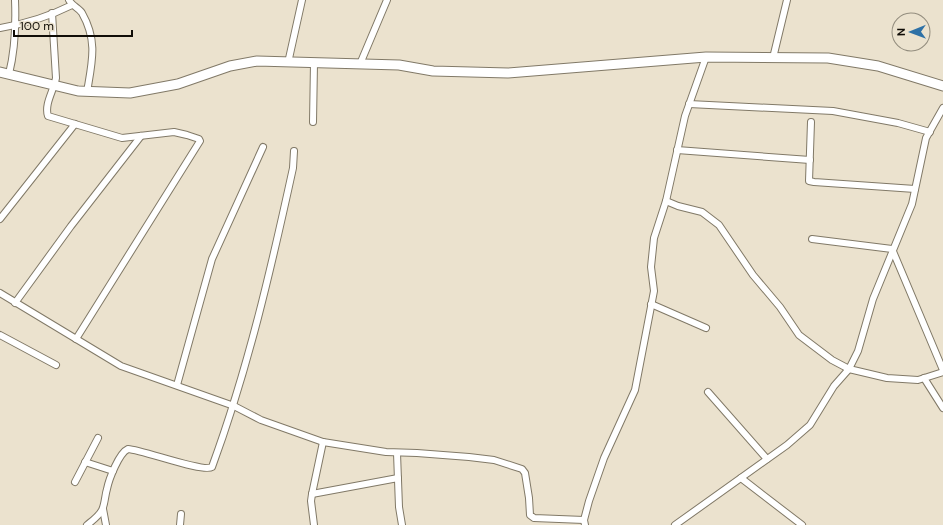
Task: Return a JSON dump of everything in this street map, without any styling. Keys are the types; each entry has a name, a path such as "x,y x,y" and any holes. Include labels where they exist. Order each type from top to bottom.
{"street":[{"path":"15,0 15,41 2,74 87,92 130,93 178,84 230,66 257,61 399,65 434,71 508,73 706,57 828,58 878,66 943,86"},
{"path":"288,63 302,0"},
{"path":"360,64 387,0"},
{"path":"773,58 787,0"},
{"path":"0,28 16,25 52,14 71,3 81,11 89,27 93,49 87,92"},
{"path":"52,14 56,78 47,111 48,116 122,138 174,132 193,136 200,141 76,339"},
{"path":"0,294 121,366 234,406 261,420 323,442 386,452 494,460 522,469 525,474 530,515 534,518 584,523 604,458 635,390 654,291 650,267 654,238 666,201 689,104 706,57"},
{"path":"313,122 314,63"},
{"path":"689,104 833,111 898,123 930,132"},
{"path":"675,525 788,445 810,425 834,386 849,369 858,351 873,299 892,249 912,204 926,138 943,108"},
{"path":"811,122 810,181 915,189"},
{"path":"0,219 75,124"},
{"path":"15,303 71,226 140,136"},
{"path":"177,385 212,259 262,147"},
{"path":"677,150 810,160"},
{"path":"106,525 103,509 107,487 113,471 123,453 128,448 196,467 210,469 223,440 234,406 271,272 293,168 294,151"},
{"path":"666,201 678,206 702,212 719,225 753,275 780,307 800,335 832,360 849,369 886,378 918,380 943,371 892,249"},
{"path":"812,238 892,249"},
{"path":"651,304 706,328"},
{"path":"0,335 56,365"},
{"path":"924,378 943,408"},
{"path":"708,392 768,459"},
{"path":"75,482 98,438"},
{"path":"314,525 311,501 323,442"},
{"path":"397,453 399,506 402,525"},
{"path":"85,462 113,471"},
{"path":"312,494 398,478"},
{"path":"741,478 802,525"},
{"path":"87,525 103,509"},
{"path":"180,525 181,514"}]}
